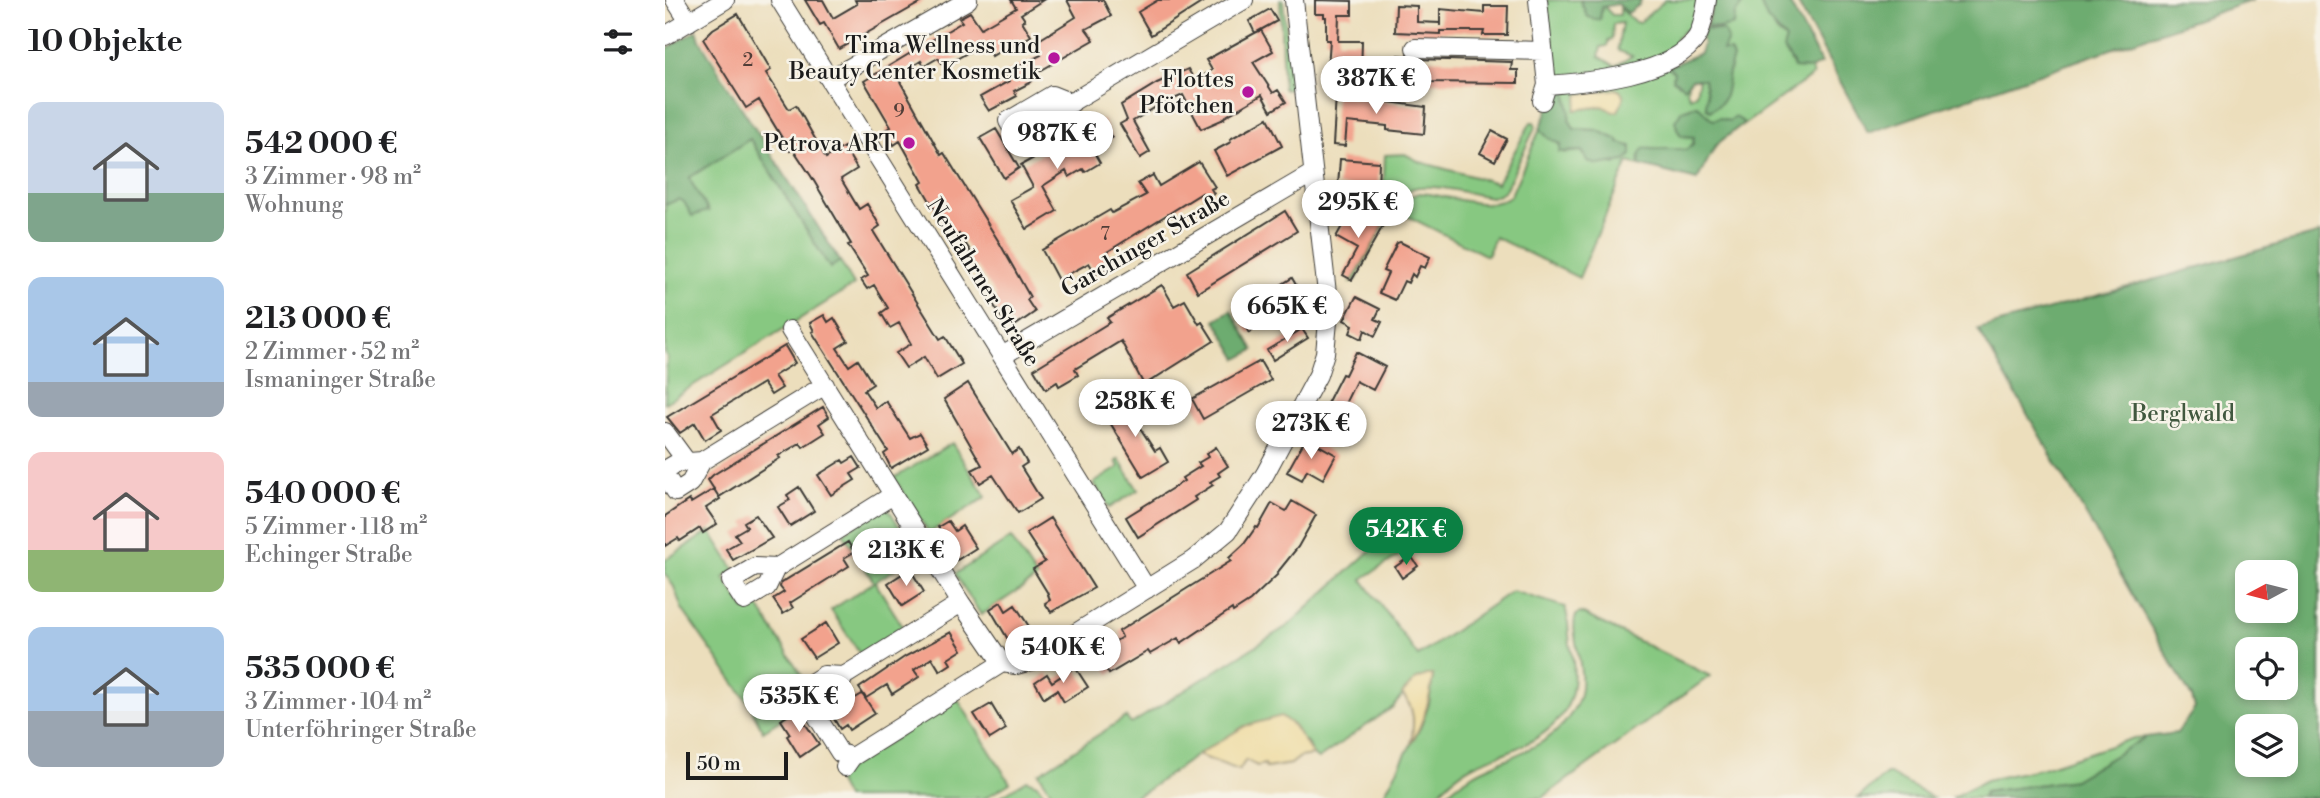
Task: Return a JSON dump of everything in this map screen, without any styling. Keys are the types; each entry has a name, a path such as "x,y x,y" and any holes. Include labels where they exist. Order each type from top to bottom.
{"street":[{"path":"675,0 689,22"},
{"path":"665,36 725,0"},
{"name":"Neufahrner Straße","path":"780,0 1147,589"},
{"path":"830,79 968,0"},
{"path":"1072,103 1244,0"},
{"path":"961,603 844,677 824,675 800,690 848,762 1002,663 1016,665 1031,661 1193,560 1228,531 1265,474 1318,375 1325,353 1329,311 1294,0"},
{"path":"1538,0 1545,93 1661,64 1678,54 1698,36 1707,0"},
{"path":"1415,48 1543,51"},
{"name":"Garchinger Straße","path":"1002,356 1313,173"},
{"path":"790,330 961,603 1002,663"},
{"path":"665,473 677,463 695,462 825,385"},
{"path":"665,432 695,462"},
{"path":"776,568 893,495"}],"green space":[{"path":"1280,0 1283,0 1293,88 1283,89"},
{"path":"1547,0 1580,0 1587,16 1595,20 1600,19 1604,6 1612,15 1620,15 1620,8 1639,23 1665,0 1702,0 1693,28 1685,30 1676,38 1676,52 1652,65 1553,77","holes":["1622,23 1619,51 1632,56 1615,66 1599,56 1601,47 1607,46 1612,39 1613,24"]},
{"path":"1580,0 1641,0 1639,5 1628,13 1618,4 1602,7 1600,19 1596,20 1587,16"},
{"path":"1716,0 1745,0 1735,14 1734,25 1720,28 1706,26"},
{"path":"1745,0 1759,0 1777,32 1786,39 1784,46 1794,68 1811,69 1813,75 1742,126 1742,121 1734,118 1729,121 1720,118 1713,121 1696,105 1682,110 1677,120 1677,130 1682,136 1694,137 1693,144 1686,150 1647,148 1640,153 1639,165 1628,162 1579,278 1495,237 1487,256 1399,212 1411,196 1419,193 1467,202 1502,201 1511,195 1540,129 1560,146 1564,153 1582,151 1586,159 1616,164 1630,146 1597,130 1574,129 1569,119 1567,91 1669,63 1674,72 1673,80 1684,86 1688,84 1690,97 1696,94 1699,79 1704,79 1706,107 1718,104 1724,96 1726,86 1728,60 1726,52 1723,51 1726,35 1717,29 1705,29 1706,26 1720,28 1734,25 1735,14","holes":["1601,90 1621,105 1617,111 1603,106 1576,110 1579,94 1587,95"]},
{"path":"1759,0 1788,0 1821,63 1811,69 1794,68 1783,49 1786,39 1767,19"},
{"path":"1796,0 2253,0 1868,133"},
{"path":"1705,29 1724,31 1728,39 1723,51 1730,51 1733,58 1723,100 1710,111 1706,107 1704,79 1692,79 1684,87 1673,79 1674,72 1668,67 1700,53 1703,44 1701,37"},
{"path":"697,30 700,40 727,85 840,261 830,268 750,139 689,178 708,211 692,216 684,202 679,199 665,205 665,50"},
{"path":"1567,91 1569,119 1574,129 1597,130 1619,143 1631,146 1631,155 1625,161 1598,165 1589,162 1582,151 1559,152 1561,144 1548,138 1540,129 1555,92"},
{"path":"1697,105 1713,120 1720,118 1729,121 1736,117 1744,123 1716,145 1697,180 1639,165 1640,153 1644,148 1686,150 1693,144 1694,137 1682,136 1675,121 1682,110"},
{"path":"1531,122 1536,126 1505,190 1491,197 1441,188 1414,188 1390,214 1356,280 1351,282 1384,225 1385,155 1405,154 1420,162 1497,183"},
{"path":"750,139 830,267 840,261 854,285 665,403 665,205 678,199 708,210 688,178"},
{"name":"Berglwald","path":"2320,233 2320,798 1982,798 1985,792 2074,780 2146,737 2177,733 2195,708 2192,698 1978,329"},
{"path":"1231,310 1254,350 1238,359 1215,320"},
{"path":"952,443 986,497 929,533 894,478"},
{"path":"1119,459 1138,490 1109,508 1094,483 1119,467 1116,461"},
{"path":"886,505 917,555 875,582 905,630 862,657 831,610 874,582 843,533"},
{"path":"710,531 735,570 724,578 745,610 756,603 804,679 805,704 763,731 748,702 682,609 674,587 665,574 665,560"},
{"path":"1385,537 1411,548 1362,579 1418,656 1512,591 1565,607 1574,681 1565,711 1556,723 1528,743 1465,770 1434,798 1382,798 1421,726 1429,704 1433,676 1427,675 1415,680 1393,707 1318,759 1306,741 1245,726 1132,798 1055,798 1039,773 1126,717 1131,724 1289,625"},
{"path":"1011,538 1037,578 981,615 955,574"},
{"path":"1581,613 1710,676 1542,798 1443,798 1459,783 1477,772 1534,747 1565,722 1581,691 1574,621 1577,614"},
{"path":"957,698 1010,783 985,798 846,798 835,777"},
{"path":"2146,737 2074,780 1985,792 1982,798 1951,798 1986,780 2043,768 2134,738"},
{"path":"1888,773 1933,798 1858,798"},
{"path":"1027,780 1037,784 1048,798 998,798"}],"sand":[{"path":"1617,89 1623,96 1618,111 1613,112 1603,106 1575,110 1579,94"},
{"path":"1433,675 1428,702 1411,744 1413,717 1410,705 1402,694 1415,680"},
{"path":"1281,716 1294,726 1313,755 1300,757 1291,764 1266,768 1265,764 1257,766 1246,760 1239,770 1197,755 1245,726"}],"building":[{"path":"805,0 823,0 833,18 857,4 855,0 925,0 839,49 824,23 820,25"},
{"path":"1011,0 1043,0 1021,14 1031,36 992,56 985,43 944,66 938,58 924,66 921,61 897,76 941,155 944,153 1030,297 1027,300 1035,312 1013,327 1006,316 1002,318 991,301 997,297 977,266 974,268 967,255 971,252 959,234 953,238 940,218 900,141 894,145 885,130 891,127 864,81 962,22 959,18 970,12 981,28 1016,8"},
{"path":"1067,0 1103,0 1111,16 1086,29 1094,40 1033,75 1035,78 1030,83 1014,91 1017,96 989,111 980,97 1009,81 1005,73 1041,55 1034,43 1076,17"},
{"path":"1158,0 1206,0 1151,35 1138,12"},
{"path":"1315,0 1352,1 1352,15 1339,15 1338,41 1362,41 1361,76 1340,75 1340,80 1327,80 1330,40 1326,40 1326,17 1324,14 1315,14"},
{"path":"1396,5 1417,6 1417,22 1440,23 1440,9 1484,13 1484,6 1508,6 1507,35 1483,35 1484,31 1440,31 1440,34 1395,32"},
{"path":"1270,9 1277,21 1255,33 1249,21"},
{"path":"738,14 771,70 766,73 789,109 796,105 826,158 844,147 857,169 841,179 859,209 867,204 880,226 873,231 940,339 945,336 962,364 937,379 924,357 906,368 896,353 911,344 899,323 890,328 881,313 888,308 874,285 867,289 861,280 868,276 811,176 793,149 790,151 759,100 746,108 703,39 713,29"},
{"path":"1261,30 1273,51 1253,62 1273,93 1278,90 1286,102 1271,111 1262,95 1224,119 1201,129 1183,95 1133,121 1150,152 1140,158 1120,124 1127,120 1121,105 1157,83 1188,69 1195,81 1212,70 1206,60"},
{"path":"1398,55 1415,59 1512,62 1511,70 1518,70 1518,83 1397,79"},
{"path":"1336,95 1426,107 1424,134 1387,130 1387,126 1347,122 1345,146 1333,145"},
{"path":"1268,118 1282,146 1227,176 1214,151"},
{"path":"1103,120 1112,138 1092,149 1100,163 1069,177 1066,171 1043,186 1057,211 1027,229 1010,200 1033,187 1021,165"},
{"path":"996,129 1019,168 1004,178 980,138"},
{"path":"1492,131 1507,139 1495,161 1480,153"},
{"path":"1340,159 1379,162 1378,188 1338,186"},
{"path":"1199,162 1215,187 1211,189 1214,194 1205,199 1202,193 1107,252 1114,263 1096,274 1089,263 1058,280 1042,250 1110,210 1112,213 1146,195 1138,183 1153,175 1159,186"},
{"path":"1285,211 1297,231 1198,292 1187,272"},
{"path":"1350,212 1371,224 1374,219 1384,224 1352,280 1343,275 1357,249 1336,237"},
{"path":"1400,242 1430,257 1425,268 1420,266 1415,277 1412,274 1408,283 1404,281 1395,300 1379,293 1388,273 1383,271"},
{"path":"1292,278 1303,297 1249,333 1237,313"},
{"path":"1162,285 1174,306 1185,300 1199,324 1202,322 1214,341 1144,385 1121,341 1075,369 1078,375 1059,386 1057,382 1046,389 1034,369 1110,322 1107,318"},
{"path":"1356,297 1380,309 1375,319 1382,322 1375,336 1365,330 1362,339 1350,333 1353,325 1344,320"},
{"path":"824,315 828,322 834,318 848,341 837,348 849,366 858,360 873,384 864,390 876,408 886,401 910,438 920,433 928,446 891,468 884,454 888,451 812,332 814,331 810,323"},
{"path":"1302,329 1308,338 1273,360 1267,350"},
{"path":"785,346 795,363 774,376 782,388 771,395 763,383 712,414 721,430 705,440 695,423 680,433 667,417"},
{"path":"1356,352 1385,367 1373,390 1356,381 1342,410 1353,416 1343,436 1317,423"},
{"path":"1260,361 1271,380 1203,419 1192,399"},
{"path":"968,383 1012,454 1019,449 1027,463 1021,467 1041,499 1018,513 993,475 980,483 972,470 982,465 944,399"},
{"path":"1122,400 1155,451 1160,448 1168,462 1143,477 1103,411"},
{"path":"823,407 829,417 819,424 825,433 803,447 800,443 778,456 780,458 719,497 708,480 713,475"},
{"path":"1306,438 1336,455 1323,479 1307,470 1302,480 1287,472"},
{"path":"1216,447 1228,466 1218,473 1220,476 1210,482 1213,485 1194,497 1196,500 1138,537 1126,517 1184,481 1182,478 1201,466 1198,463 1208,457 1206,454"},
{"path":"854,457 861,468 851,474 855,480 831,495 818,475 842,460 844,463"},
{"path":"799,487 814,511 790,526 778,507 790,500 787,495"},
{"path":"714,489 720,499 706,508 717,524 703,533 700,528 680,541 678,538 665,546 665,516 689,500 691,503"},
{"path":"1292,501 1316,515 1298,547 1278,574 1250,601 1233,612 1232,609 1181,643 1178,638 1150,654 1148,651 1109,674 1097,653 1122,637 1119,631 1231,561 1229,558 1244,544 1256,527 1258,528 1272,503 1286,511"},
{"path":"756,515 772,538 733,560 726,549 740,541 735,534 747,527 744,522"},
{"path":"1050,518 1094,588 1051,612 1045,603 1050,600 1047,592 1033,569 1045,562 1026,533"},
{"path":"948,521 955,531 962,526 976,548 957,560 938,527"},
{"path":"848,542 854,552 844,558 849,566 790,603 793,608 783,614 773,599 784,592 780,587 781,583"},
{"path":"1411,556 1418,566 1402,578 1395,567"},
{"path":"910,569 924,592 902,606 888,583"},
{"path":"1001,602 1006,611 1015,605 1030,628 1009,641 990,609"},
{"path":"826,623 838,643 814,658 801,639"},
{"path":"951,632 962,650 948,659 951,664 940,671 932,658 914,670 919,677 892,694 887,685 866,698 859,688 906,656"},
{"path":"1075,667 1088,687 1064,702 1057,690 1044,698 1035,682 1047,674 1052,682"},
{"path":"862,694 875,713 849,730 846,725 840,729 834,719 839,715 836,710"},
{"path":"991,704 1006,729 990,739 974,714"},
{"path":"796,710 819,744 800,757 781,720"}],"place":[{"name":"Tima Wellness und Beauty Center Kosmetik","path":"1054,58"},
{"name":"Flottes Pfötchen","path":"1248,92"},
{"name":"Petrova ART","path":"909,143"}]}
